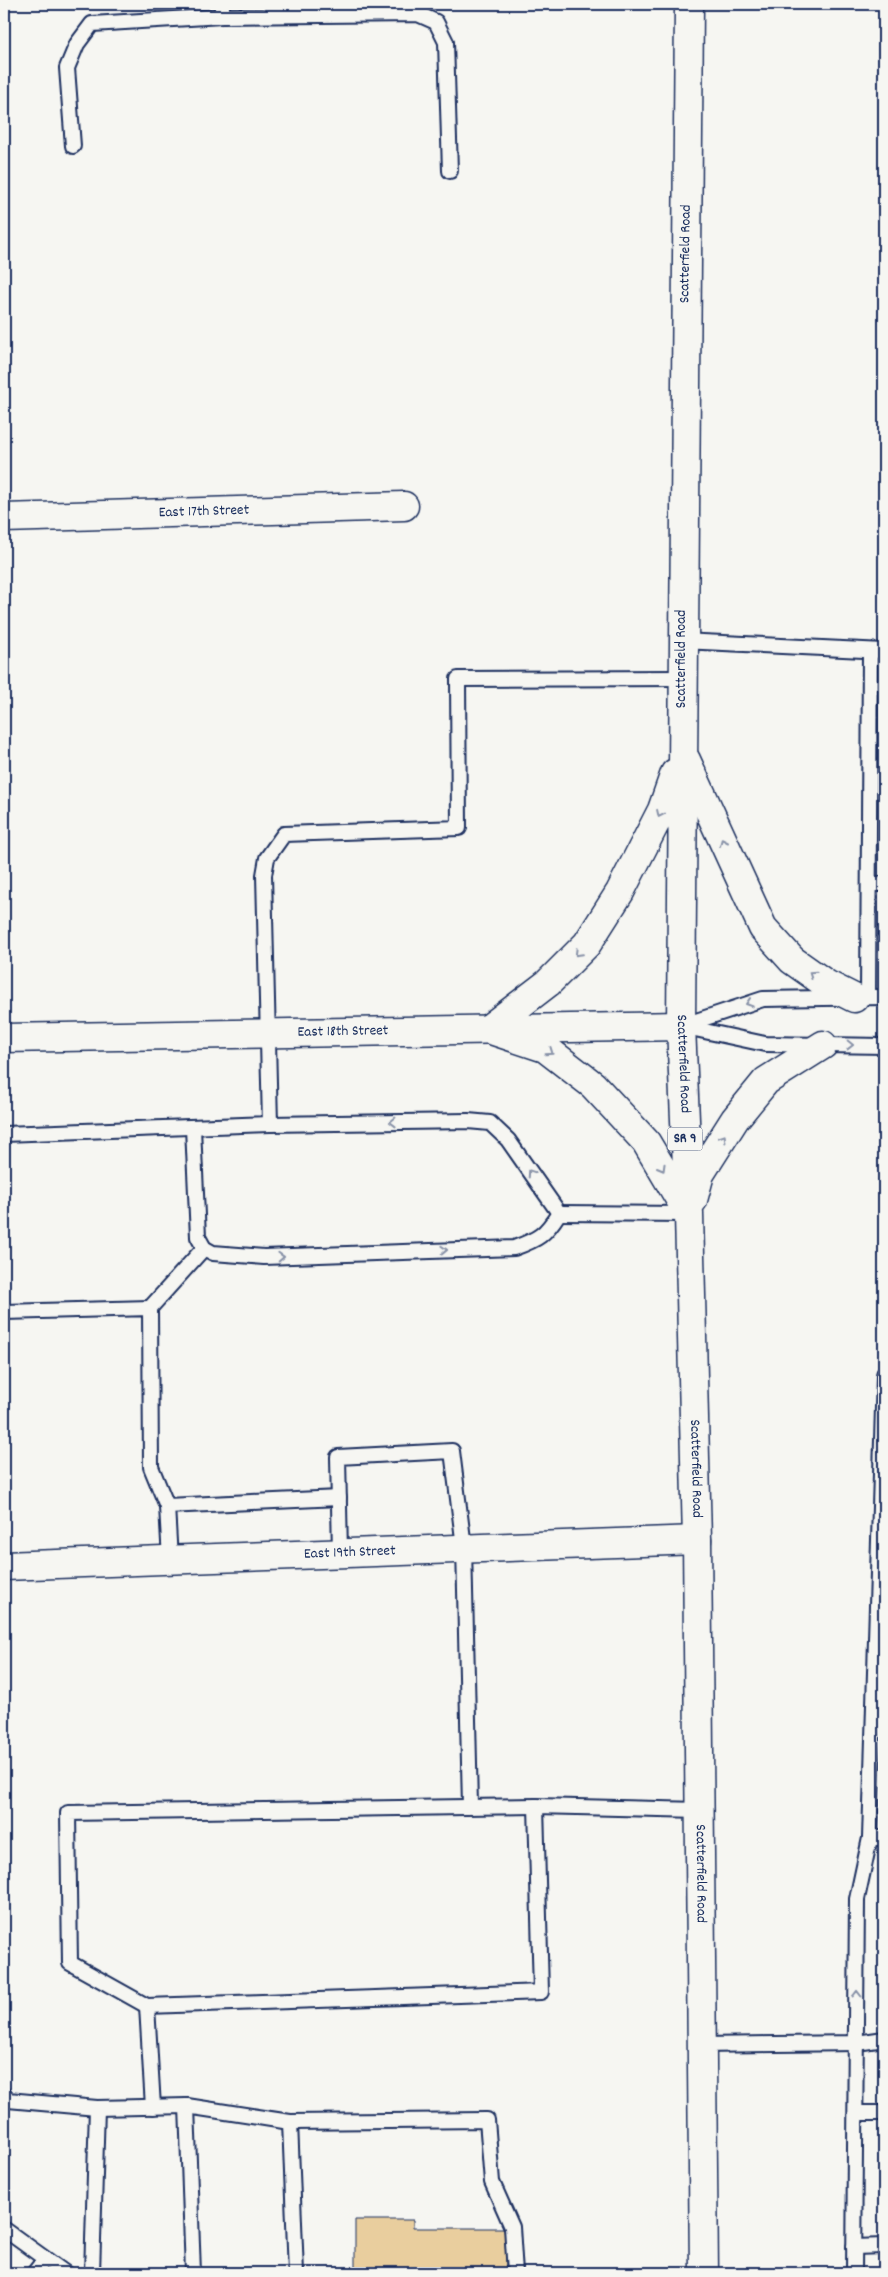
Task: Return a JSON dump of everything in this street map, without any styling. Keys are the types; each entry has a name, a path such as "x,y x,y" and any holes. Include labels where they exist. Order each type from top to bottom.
{"main road":[{"name":"Scatterfield Road","path":"689,4 682,641 681,1026 689,1214 697,1540 704,2273"},
{"name":"East 17th Street","path":"4,518 404,506"},
{"path":"682,752 763,928 792,960 826,984 861,998"},
{"path":"488,1029 548,983 587,944 620,892 662,810 682,752"},
{"name":"East 18th Street","path":"4,1038 681,1026"},
{"path":"488,1029 545,1048 593,1085 646,1142 689,1214"},
{"path":"689,1214 700,1174 735,1119 766,1081 823,1045"},
{"name":"East 19th Street","path":"4,1566 697,1540"}],"lane":[{"path":"74,146 67,68 77,44 92,24 222,10 418,14 436,22 446,42 450,171"},
{"path":"682,641 877,651 869,884 861,998"},
{"path":"270,1124 264,875 267,858 284,834 459,828 458,680 682,678"},
{"path":"869,884 884,884"},
{"path":"681,1026 764,998 884,997"},
{"path":"681,1026 765,1044 884,1046"},
{"path":"4,1134 270,1124 468,1120 490,1124 508,1140 559,1213"},
{"path":"193,1128 198,1237 204,1248 213,1253 264,1257 514,1248 537,1240 551,1226 559,1213"},
{"path":"559,1213 689,1214"},
{"path":"170,1560 167,1506 151,1466 150,1308 204,1248"},
{"path":"4,1312 150,1308"},
{"path":"854,2273 857,1899 877,1838 884,1374"},
{"path":"340,1553 338,1457 452,1451 464,1548 470,1806"},
{"path":"167,1506 339,1498"},
{"path":"536,1806 540,1992 147,2006 70,1963 68,1813 470,1806 536,1806 700,1810"},
{"path":"147,2006 153,2107"},
{"path":"701,2045 857,2043 884,2039"},
{"path":"5,2102 97,2108 186,2106 290,2122 487,2120 492,2182 512,2227 515,2273"},
{"path":"186,2106 193,2273"},
{"path":"92,2273 97,2108"},
{"path":"856,2113 884,2113"},
{"path":"290,2122 296,2273"},
{"path":"4,2229 65,2273"},
{"path":"854,2247 884,2246"},
{"path":"34,2273 45,2259"}],"building":[{"path":"355,2220 413,2220 413,2228 506,2228 506,2270 450,2270 450,2273 355,2273"}]}
